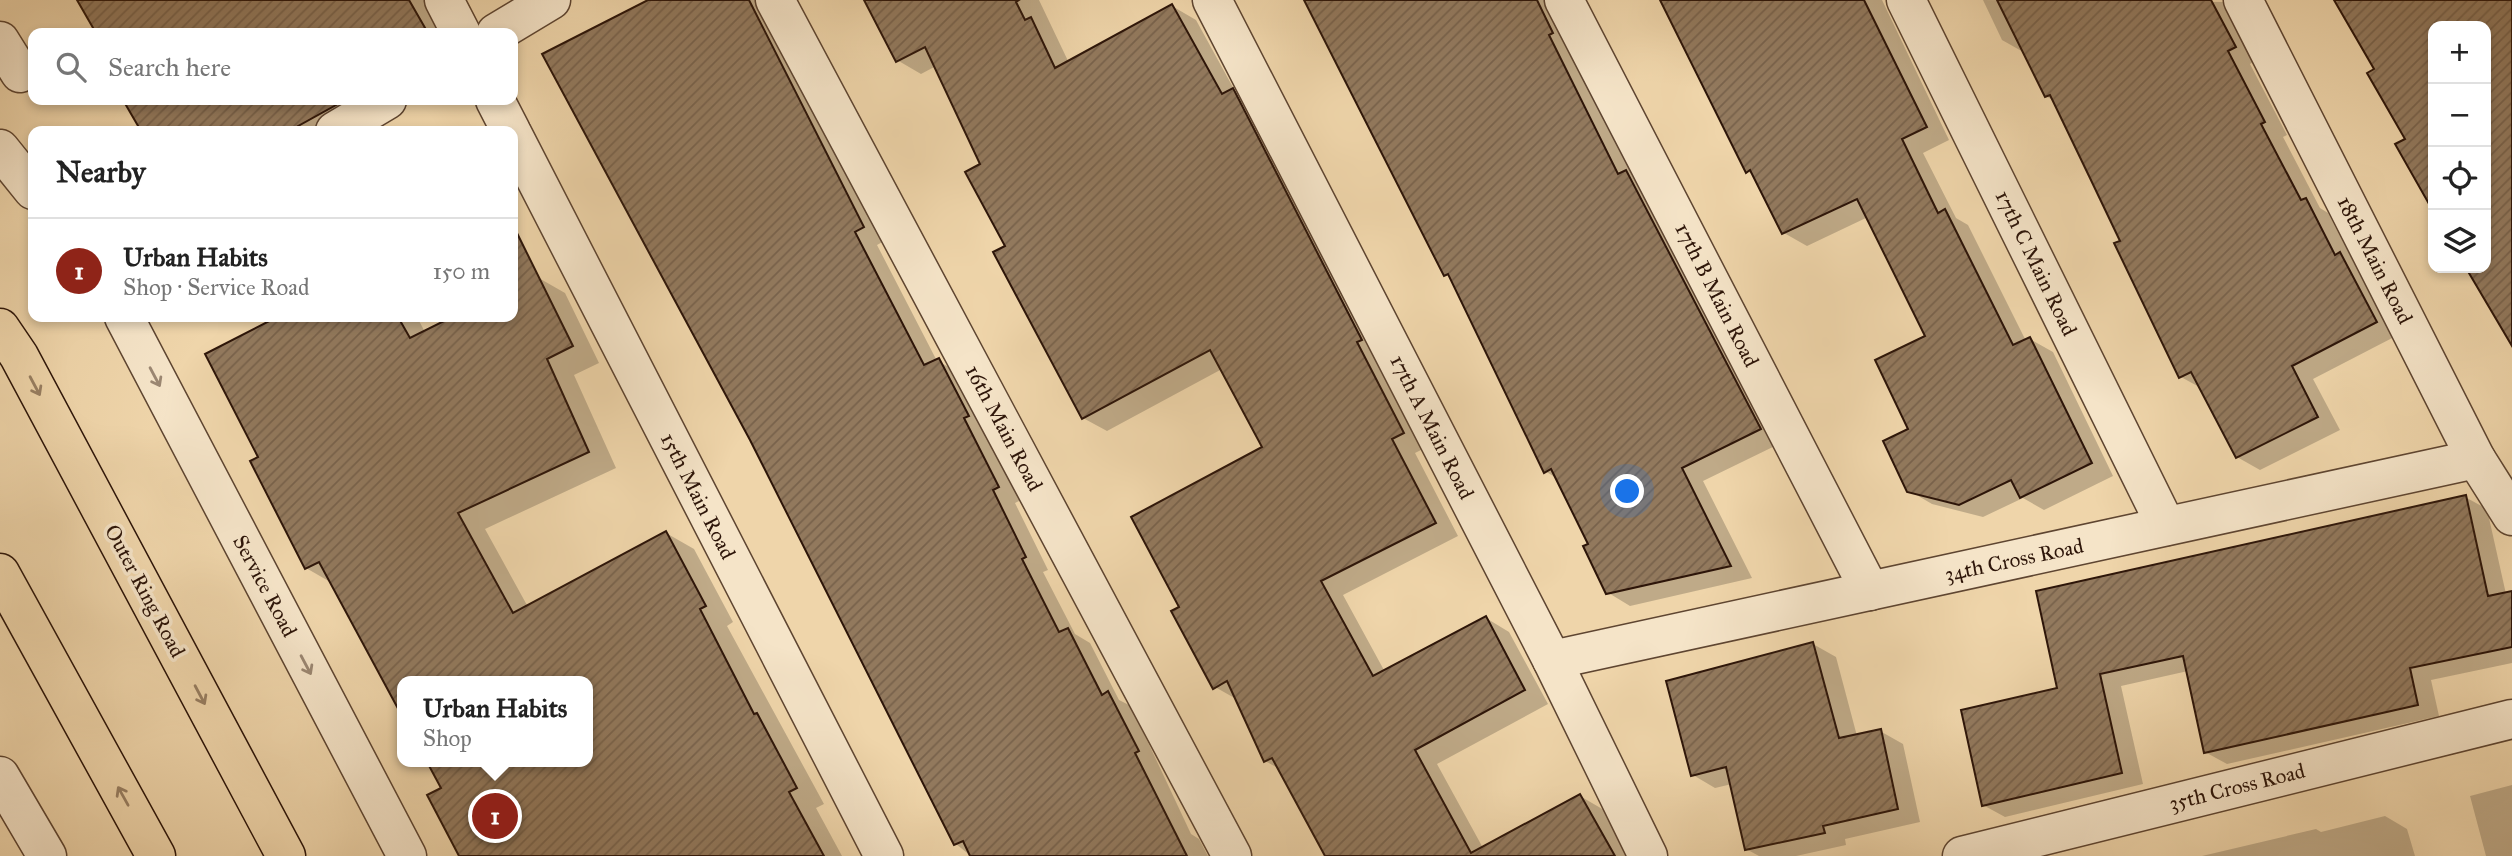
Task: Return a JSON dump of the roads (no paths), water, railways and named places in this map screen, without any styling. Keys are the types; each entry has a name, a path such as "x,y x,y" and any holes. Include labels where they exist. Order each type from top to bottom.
{"highway":[{"name":"Outer Ring Road","path":"0,328 19,356 286,856"},
{"path":"0,573 156,856"}],"street":[{"path":"444,0 458,28"},
{"path":"504,28 551,0"},
{"name":"16th Main Road","path":"775,0 1232,856"},
{"name":"17th A Main Road","path":"1212,0 1552,660 1648,856"},
{"name":"17th B Main Road","path":"1564,0 1870,591"},
{"name":"17th C Main Road","path":"1906,0 2166,526"},
{"name":"18th Main Road","path":"2243,0 2476,459 2512,516"},
{"path":"0,41 20,73"},
{"path":"343,126 379,105"},
{"name":"15th Main Road","path":"498,105 508,126"},
{"name":"15th Main Road","path":"518,145 884,856"},
{"path":"0,149 28,184"},
{"name":"Service Road","path":"127,322 407,856"},
{"name":"34th Cross Road","path":"1552,660 2476,459"},
{"name":"35th Cross Road","path":"1962,856 2512,719"},
{"path":"0,776 47,856"}],"place":[{"name":"Urban Habits","path":"495,816"}]}
